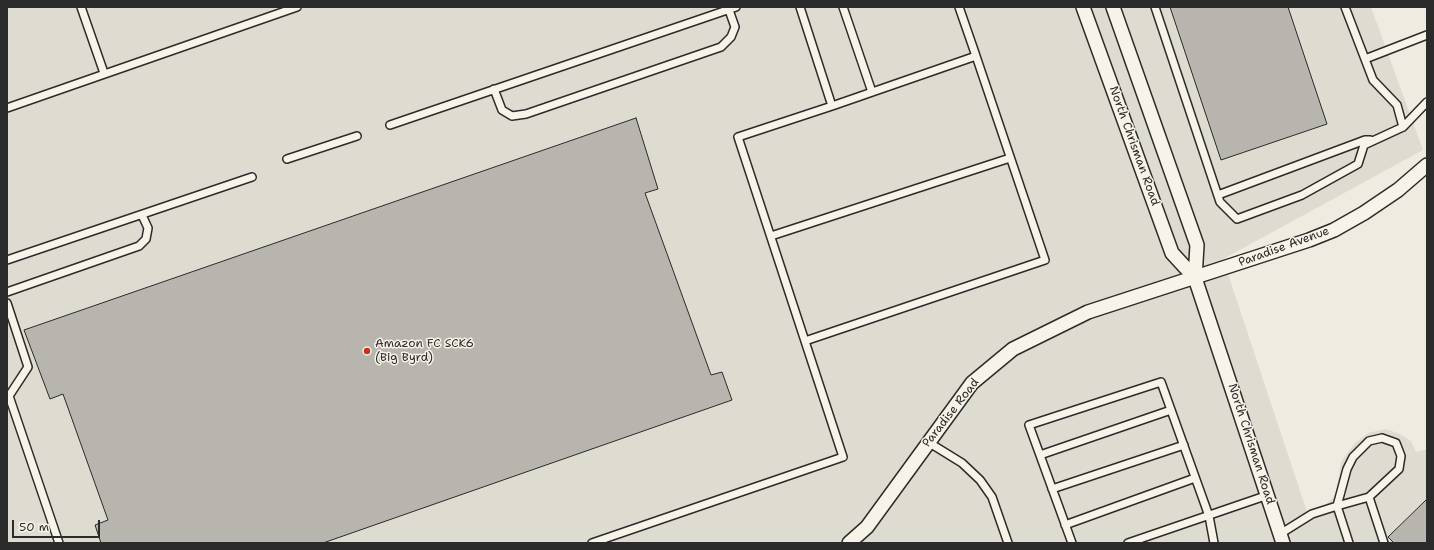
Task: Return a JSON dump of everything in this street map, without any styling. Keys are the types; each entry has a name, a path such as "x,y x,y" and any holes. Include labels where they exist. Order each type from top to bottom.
{"street":[{"name":"North Chrisman Road","path":"1083,7 1172,253 1195,278"},
{"name":"North Chrisman Road","path":"1113,7 1197,245 1195,278 1282,538"},
{"name":"Paradise Avenue","path":"1195,278 1309,240 1334,230 1364,213 1398,190 1427,166"},
{"name":"Paradise Road","path":"849,543 867,527 972,383 1013,349 1088,312 1195,278"}],"lane":[{"path":"81,7 104,74"},
{"path":"7,108 297,7"},
{"path":"390,125 736,7"},
{"path":"800,7 832,106"},
{"path":"843,7 872,92"},
{"path":"805,341 1045,260 959,7"},
{"path":"1155,7 1220,202 1237,219 1302,196 1358,164 1364,145 1403,127 1427,102"},
{"path":"1346,7 1374,80 1397,105 1403,127"},
{"path":"494,89 502,110 512,116 526,114 721,47 731,37 734,27 729,10"},
{"path":"1365,59 1427,34"},
{"path":"592,543 843,456 738,137 976,56"},
{"path":"287,159 357,136"},
{"path":"1218,195 1365,140 1374,140"},
{"path":"771,236 1010,158"},
{"path":"7,260 252,177"},
{"path":"7,292 139,246 146,239 148,228 142,215"},
{"path":"7,304 28,367 9,396 59,543"},
{"path":"1072,543 1029,425 1161,382 1209,516 1214,543"},
{"path":"1040,455 1171,410"},
{"path":"1282,538 1312,514 1337,506 1369,497 1399,469 1401,456 1396,443 1382,438 1369,441 1353,457 1347,469 1337,506 1349,543"},
{"path":"928,442 962,463 980,480 992,497 1008,543"},
{"path":"1052,489 1184,445"},
{"path":"1065,525 1195,478"},
{"path":"1128,543 1268,495"},
{"path":"1369,497 1384,543"}],"shaded area":[{"path":"7,7 1371,7 1423,150 1223,259 1307,512 1323,507 1336,495 1341,462 1355,443 1368,433 1386,429 1400,434 1411,441 1416,452 1427,449 1427,543 7,543"}],"building":[{"path":"1170,7 1288,7 1327,124 1221,160"},
{"name":"Amazon FC SCK6 (Big Byrd)","path":"636,118 658,189 645,193 711,375 722,372 732,400 323,543 101,543 95,525 108,520 63,394 50,399 24,330"},
{"path":"1427,499 1427,543 1394,543 1388,537"}],"place":[{"name":"Amazon FC SCK6 (Big Byrd)","path":"367,351"}]}
